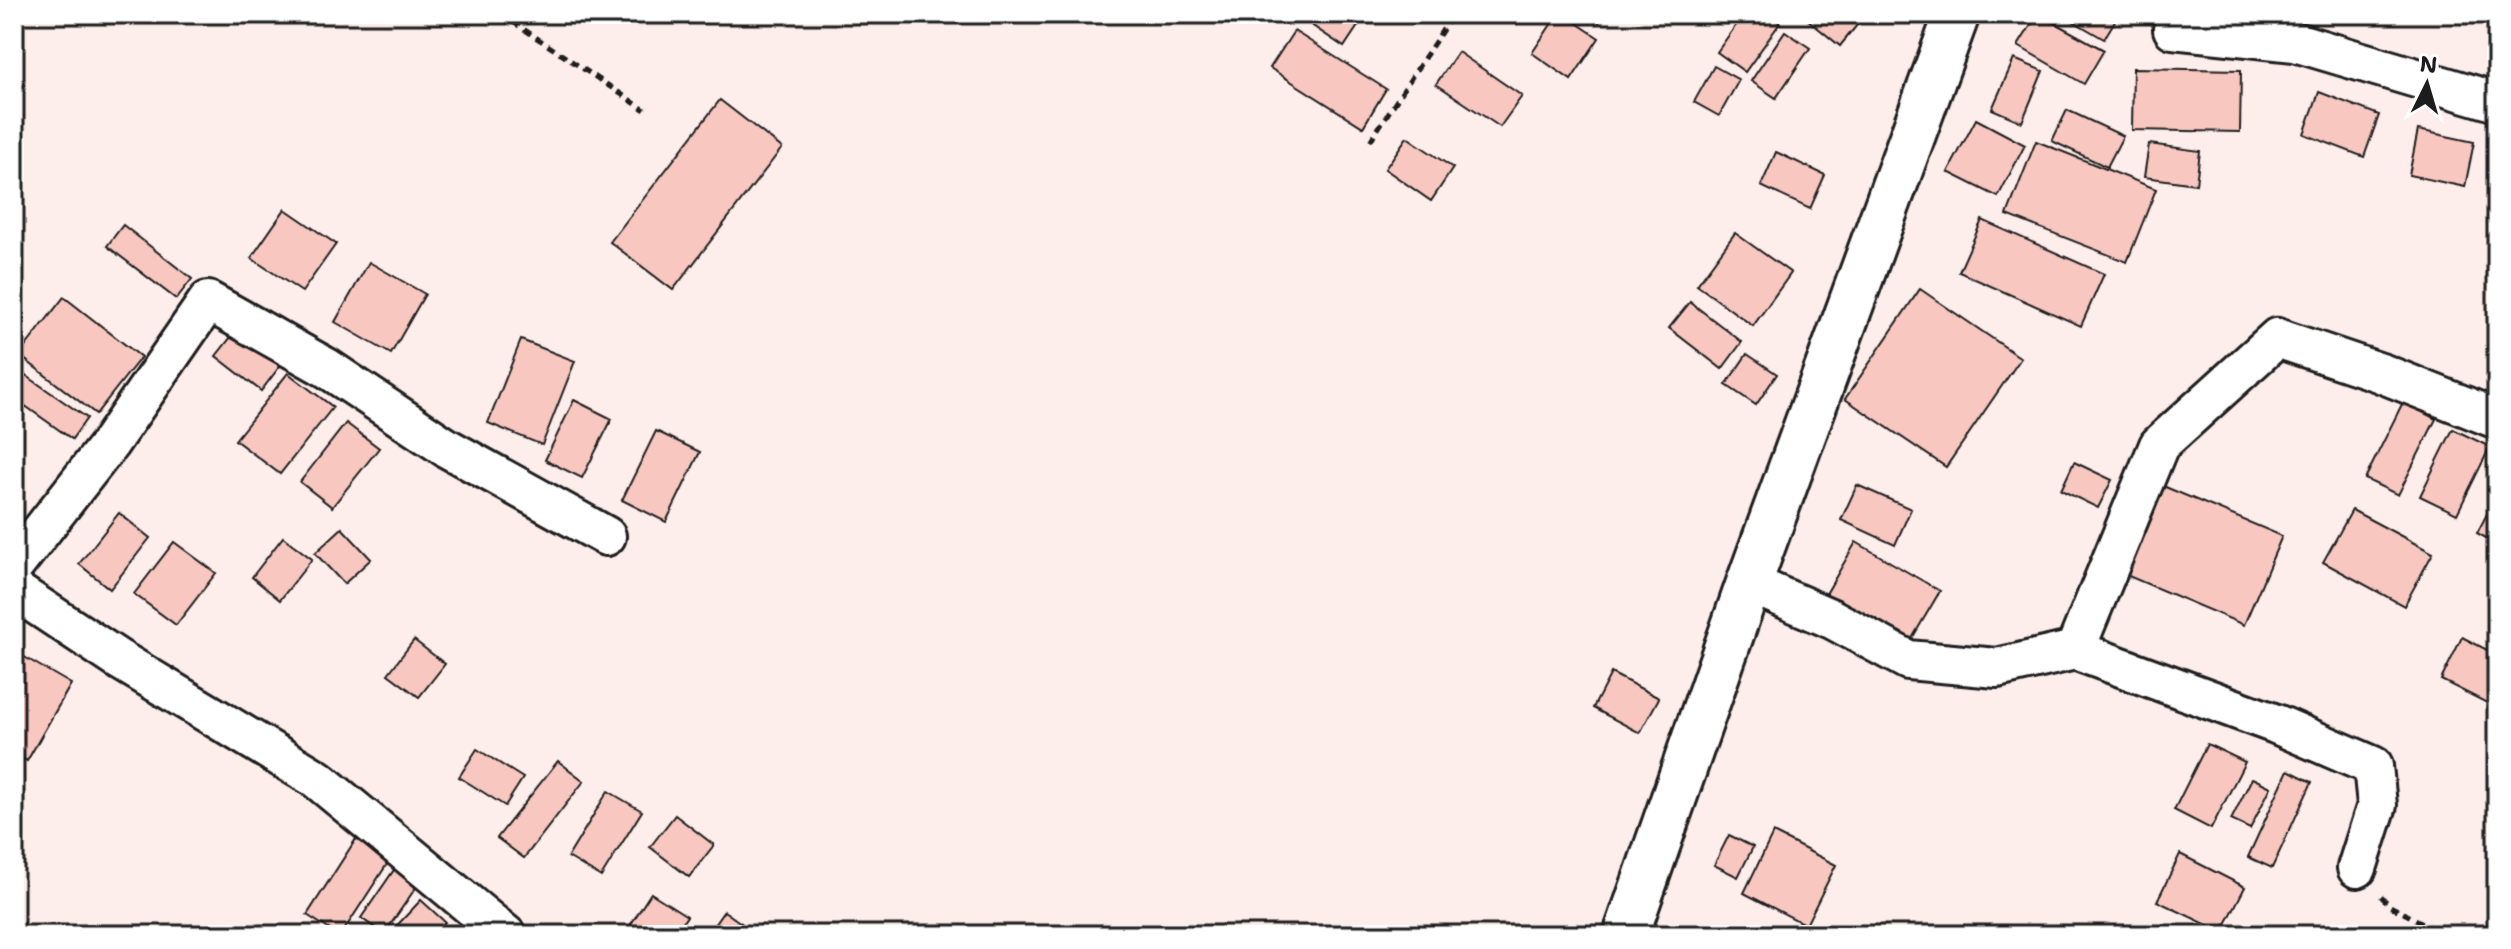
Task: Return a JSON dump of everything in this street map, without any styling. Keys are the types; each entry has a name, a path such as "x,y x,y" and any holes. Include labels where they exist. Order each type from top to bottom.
{"street":[{"path":"1626,935 1749,583 1957,14"},
{"path":"2173,29 2295,42 2497,102"},
{"path":"14,566 110,443 208,301 327,368 447,448 606,536"},
{"path":"2075,650 2159,445 2277,338 2381,373 2497,419"},
{"path":"1749,583 1832,619 1908,660 1997,668 2075,650 2276,724 2373,766 2377,805 2357,868"},
{"path":"14,590 118,659 317,779 506,935"}],"path":[{"path":"501,14 645,110"},
{"path":"1370,141 1453,14"},
{"path":"2357,868 2390,906 2446,935"}],"building":[{"path":"1295,14 1366,14 1344,47"},
{"path":"1558,14 1563,14 1599,38 1571,80 1532,53"},
{"path":"1588,14 1605,14 1599,22"},
{"path":"1744,14 1768,14 1780,23 1745,72 1717,52"},
{"path":"1801,14 1866,14 1840,46"},
{"path":"2038,14 2104,50 2084,84 2018,46"},
{"path":"2061,14 2119,14 2104,39"},
{"path":"1294,31 1386,89 1363,127 1270,68"},
{"path":"1785,31 1810,48 1776,98 1751,81"},
{"path":"1458,52 1522,96 1500,127 1436,84"},
{"path":"2014,59 2043,71 2022,122 1992,109"},
{"path":"1714,66 1739,80 1719,116 1694,102"},
{"path":"2133,68 2241,70 2240,132 2132,130"},
{"path":"2319,92 2379,115 2364,157 2304,134"},
{"path":"720,100 782,148 673,290 610,242"},
{"path":"2067,110 2123,136 2107,167 2052,141"},
{"path":"1976,119 2025,145 1998,197 1948,172"},
{"path":"2418,130 2474,142 2465,187 2409,175"},
{"path":"1407,137 1453,168 1431,201 1385,169"},
{"path":"2036,141 2156,189 2127,262 2007,215"},
{"path":"2149,144 2200,151 2196,184 2144,177"},
{"path":"1776,152 1825,175 1810,209 1761,186"},
{"path":"285,209 336,244 302,292 251,258"},
{"path":"1982,220 2104,274 2081,326 1959,272"},
{"path":"123,225 192,279 176,299 107,246"},
{"path":"1735,233 1791,273 1753,326 1697,285"},
{"path":"369,262 425,294 391,354 335,322"},
{"path":"1920,289 2021,358 1946,467 1845,399"},
{"path":"64,297 141,357 96,414 19,355"},
{"path":"1690,302 1742,342 1722,369 1669,328"},
{"path":"235,332 280,366 261,391 216,356"},
{"path":"521,340 575,361 542,445 488,423"},
{"path":"1747,354 1777,374 1756,405 1726,385"},
{"path":"14,367 87,418 72,439 14,398"},
{"path":"288,373 333,407 280,474 235,440"},
{"path":"574,400 612,419 582,478 545,460"},
{"path":"2403,402 2436,419 2398,495 2365,479"},
{"path":"346,423 379,448 332,507 300,482"},
{"path":"2453,429 2490,447 2457,514 2420,496"},
{"path":"656,431 700,452 666,522 622,500"},
{"path":"2074,462 2112,480 2098,508 2061,490"},
{"path":"1857,485 1911,509 1895,545 1841,520"},
{"path":"2163,486 2282,536 2244,625 2126,575"},
{"path":"2497,495 2497,544 2477,533"},
{"path":"2352,510 2433,553 2404,606 2323,562"},
{"path":"119,513 150,538 110,589 79,564"},
{"path":"342,528 371,559 344,584 315,553"},
{"path":"283,537 312,559 280,600 252,577"},
{"path":"174,542 216,573 176,625 134,594"},
{"path":"1856,542 1940,591 1910,642 1826,594"},
{"path":"2497,575 2497,595 2489,591"},
{"path":"2462,637 2497,655 2497,708 2441,680"},
{"path":"414,640 445,664 419,697 388,674"},
{"path":"14,651 71,684 27,761 14,753"},
{"path":"1611,673 1659,698 1640,733 1593,708"},
{"path":"2207,744 2245,762 2211,829 2174,810"},
{"path":"477,749 523,778 505,806 459,777"},
{"path":"558,761 584,781 524,858 497,838"},
{"path":"2288,770 2312,782 2272,868 2248,857"},
{"path":"2252,778 2271,787 2250,829 2231,820"},
{"path":"608,791 642,811 601,877 568,857"},
{"path":"675,815 714,845 689,877 650,847"},
{"path":"1773,833 1836,865 1806,925 1744,893"},
{"path":"1729,835 1753,847 1738,877 1714,865"},
{"path":"356,839 389,861 341,935 338,935 307,915"},
{"path":"2180,854 2245,887 2222,932 2157,901"},
{"path":"396,867 419,883 384,934 361,918"},
{"path":"651,893 687,916 674,935 624,935"},
{"path":"421,900 445,922 433,935 388,935"},
{"path":"724,911 758,935 707,935"}]}
